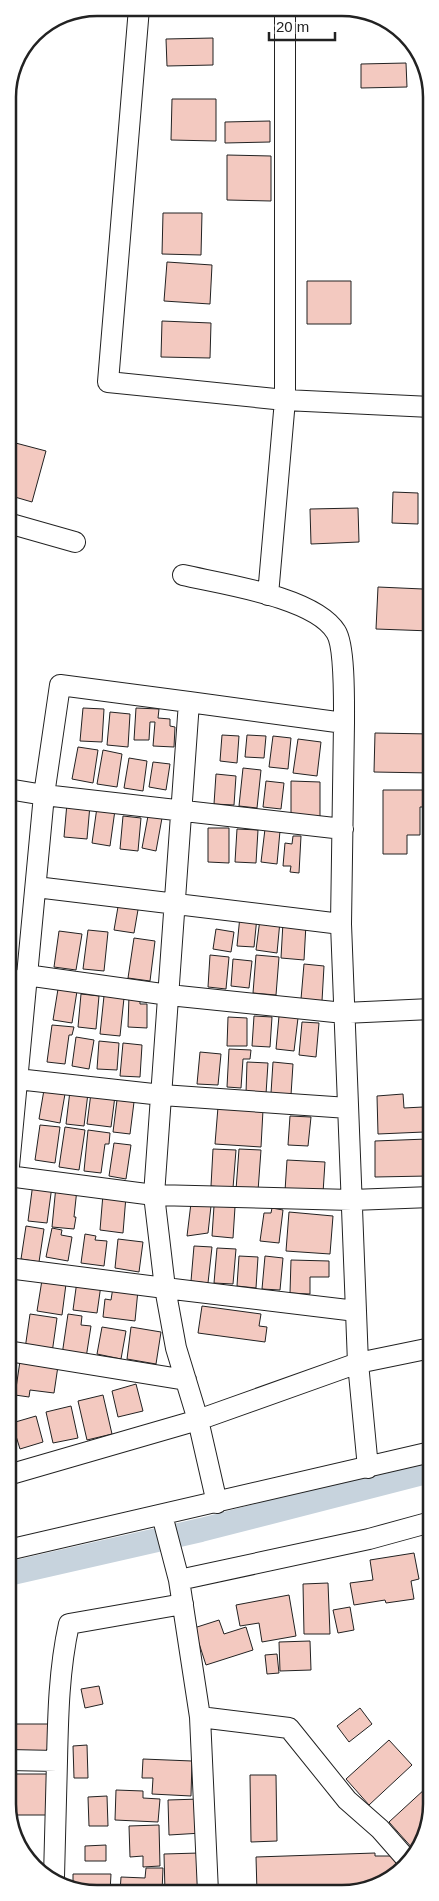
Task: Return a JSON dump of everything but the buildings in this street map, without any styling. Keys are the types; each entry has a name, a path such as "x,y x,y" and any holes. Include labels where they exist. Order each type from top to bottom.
{"street":[{"path":"138,16 108,382 285,400 423,407"},
{"path":"268,595 285,400 285,16"},
{"path":"16,525 75,542"},
{"path":"183,575 287,600 315,611 336,632 342,655 344,723 341,924 358,1363 368,1468"},
{"path":"16,1090 44,794 60,685 344,723"},
{"path":"189,702 154,1195 164,1288 176,1348 198,1420 217,1503"},
{"path":"16,789 343,829"},
{"path":"36,888 341,924"},
{"path":"26,975 168,995 344,1013 423,1009"},
{"path":"17,1079 162,1094 348,1108"},
{"path":"16,1178 154,1195 352,1200 423,1197"},
{"path":"16,1269 356,1311"},
{"path":"16,1473 198,1420 358,1363 423,1350"},
{"path":"16,1352 186,1380"},
{"path":"16,1548 423,1454"},
{"path":"162,1515 179,1580 200,1718 208,1885"},
{"path":"179,1580 369,1539 423,1524"},
{"path":"54,1872 58,1702 69,1624 183,1604"},
{"path":"200,1718 289,1728 347,1800 380,1829 404,1856"},
{"path":"16,1760 57,1761"}],"waterway":[{"path":"16,1572 201,1530 423,1473"}]}
